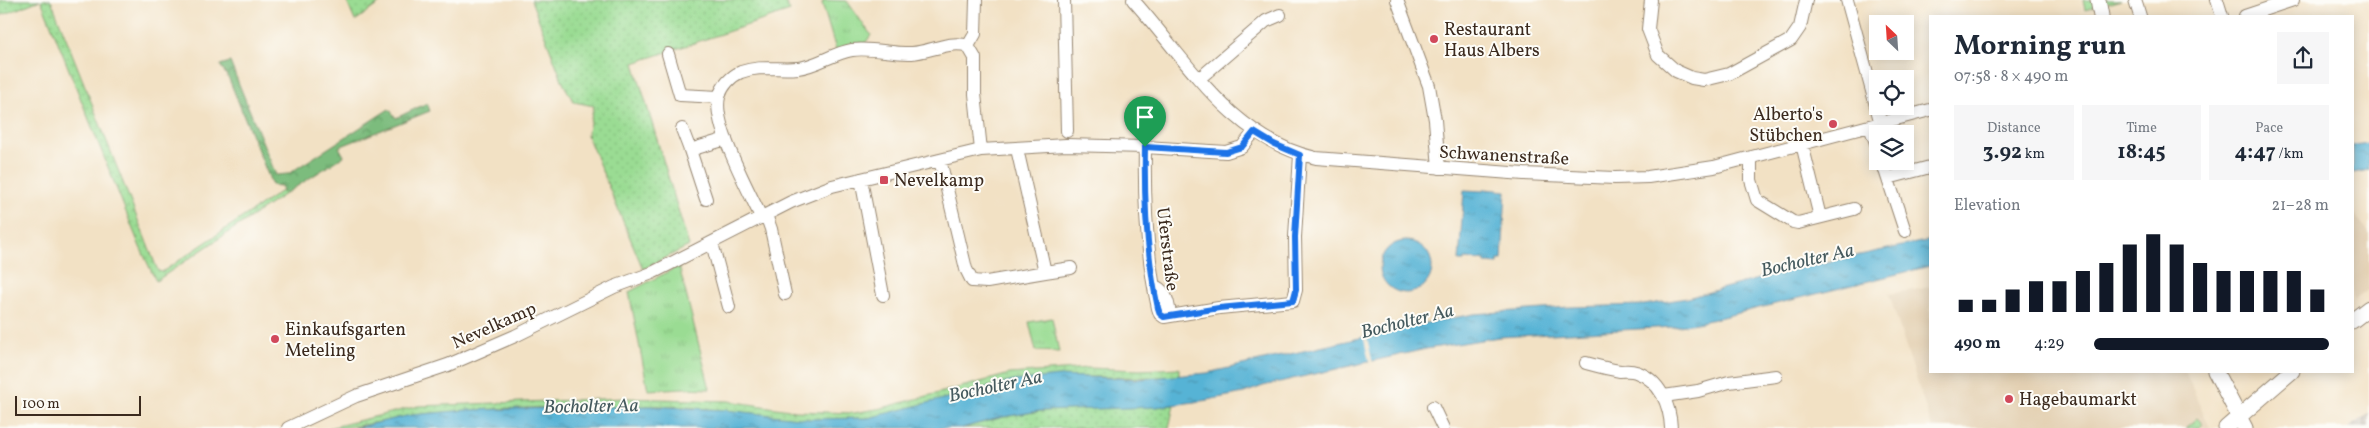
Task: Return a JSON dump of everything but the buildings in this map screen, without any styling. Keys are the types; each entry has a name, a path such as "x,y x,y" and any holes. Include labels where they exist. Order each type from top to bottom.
{"main road":[{"path":"2098,0 2101,15"},
{"path":"2354,319 2369,308"},
{"path":"2216,373 2242,422"},
{"path":"2226,428 2242,422 2290,373"}],"street":[{"path":"968,46 975,34 976,0"},
{"path":"1064,0 1067,131"},
{"name":"Schwanenstraße","path":"1133,0 1162,33 1175,52 1231,113 1254,132 1274,144 1300,155 1372,164 1625,178 1677,174 1869,127"},
{"path":"1397,0 1429,86 1435,120 1439,168"},
{"path":"1651,0 1648,29 1658,55 1676,71 1692,78 1704,80 1729,74 1791,40 1800,28 1806,0"},
{"path":"1848,0 1875,125"},
{"path":"2135,0 2140,15"},
{"path":"2217,0 2222,15"},
{"path":"2247,15 2264,5 2293,0"},
{"path":"1200,78 1266,20 1280,15"},
{"path":"785,294 771,229 726,139 719,113 719,98 731,79 741,72 753,69 767,67 799,68 852,50 914,53 954,44 968,46"},
{"path":"968,46 975,58 975,94 980,150"},
{"path":"668,54 680,95 719,98"},
{"name":"Schwanenstraße","path":"1875,125 1929,110"},
{"path":"682,129 706,199"},
{"name":"Nevelkamp","path":"288,428 356,396 448,364 498,343 614,287 652,273 812,192 980,150 1066,145 1226,152 1242,147 1254,132"},
{"path":"690,150 726,139"},
{"path":"1802,144 1820,217"},
{"name":"Uferstraße","path":"1145,147 1144,208 1154,286 1160,314 1164,317 1219,308 1293,301 1296,290 1295,237 1300,155"},
{"path":"1017,149 1045,272"},
{"path":"1751,157 1751,180 1757,200 1794,222 1798,223 1854,209"},
{"path":"940,160 966,269 972,281 987,282 1071,268"},
{"path":"1888,178 1929,167"},
{"path":"1885,170 1905,231"},
{"path":"861,179 883,295"},
{"path":"712,243 729,307"},
{"path":"1586,363 1608,369 1638,372 1656,385 1669,406 1671,428"},
{"path":"1664,396 1698,391 1729,382 1776,376"},
{"path":"1433,407 1443,428"}],"shaded area":[{"path":"2354,214 2369,232 2369,289 2354,300"},
{"path":"1929,287 1929,373 2186,373 2210,428 1932,428 1889,294"},
{"path":"2369,414 2369,428 2348,428"}],"green space":[{"path":"0,0 40,0 0,16"},
{"path":"41,0 51,0 158,271 162,272 283,190 285,194 156,281 140,247"},
{"path":"346,0 384,0 355,21"},
{"path":"531,0 784,0 790,11 634,63 689,246 643,269 587,135 594,106 574,102 564,85"},
{"path":"824,0 847,1 871,35 864,45 836,50 822,3"},
{"path":"2083,0 2121,0 2085,10"},
{"path":"230,62 276,175 288,174 389,109 396,118 427,103 430,111 339,147 344,156 285,194 281,186 272,185 229,79 220,65"},
{"path":"679,266 710,389 648,390 629,292"},
{"path":"1052,318 1059,352 1036,351 1029,322"},
{"path":"1088,368 1139,370 1179,368 1179,376 1057,377 1016,381 974,390 891,414 848,420 798,419 671,406 567,407 435,413 356,426 329,428 418,406 626,398 729,401 796,411 854,413 882,408 1010,374"},
{"path":"1174,405 1169,428 962,428 1003,417 1040,411"},
{"path":"2197,418 2203,424 2199,428 2185,428"}],"water":[{"path":"2369,143 2369,170 2354,173 2354,145"},
{"path":"1485,189 1506,191 1502,260 1498,260 1498,264 1485,263 1485,260 1464,259 1464,261 1459,261 1464,190 1484,191"},
{"path":"1929,240 1929,266 1702,322 1673,327 1499,337 1426,349 1263,386 1244,393 1157,407 1040,411 1003,417 962,428 354,428 411,415 466,410 650,406 726,410 808,419 868,418 1014,381 1058,376 1140,379 1207,373 1421,324 1474,314 1570,307 1644,305 1687,298 1799,268"},
{"path":"1401,241 1411,241 1425,248 1432,262 1432,272 1425,286 1411,293 1401,293 1391,289 1384,282 1380,272 1380,262 1384,252 1391,245"}],"pier":[{"path":"1363,334 1366,334 1373,364 1370,365"}],"place":[{"name":"Restaurant Haus Albers","path":"1434,39"},
{"name":"Alberto's Stübchen","path":"1833,124"},
{"name":"Nevelkamp","path":"884,180"},
{"name":"Einkaufsgarten Meteling","path":"275,339"},
{"name":"Hagebaumarkt","path":"2009,399"}],"route":[{"path":"1254,132 1274,144 1300,155 1295,237 1296,290 1293,301 1219,308 1164,317 1160,314 1154,286 1144,208 1145,147 1208,152 1235,151 1247,142 1254,132"}],"water label":[{"name":"Bocholter Aa","path":"1807,259"},
{"name":"Bocholter Aa","path":"1407,320"},
{"name":"Bocholter Aa","path":"995,385"},
{"name":"Bocholter Aa","path":"591,405"}]}
